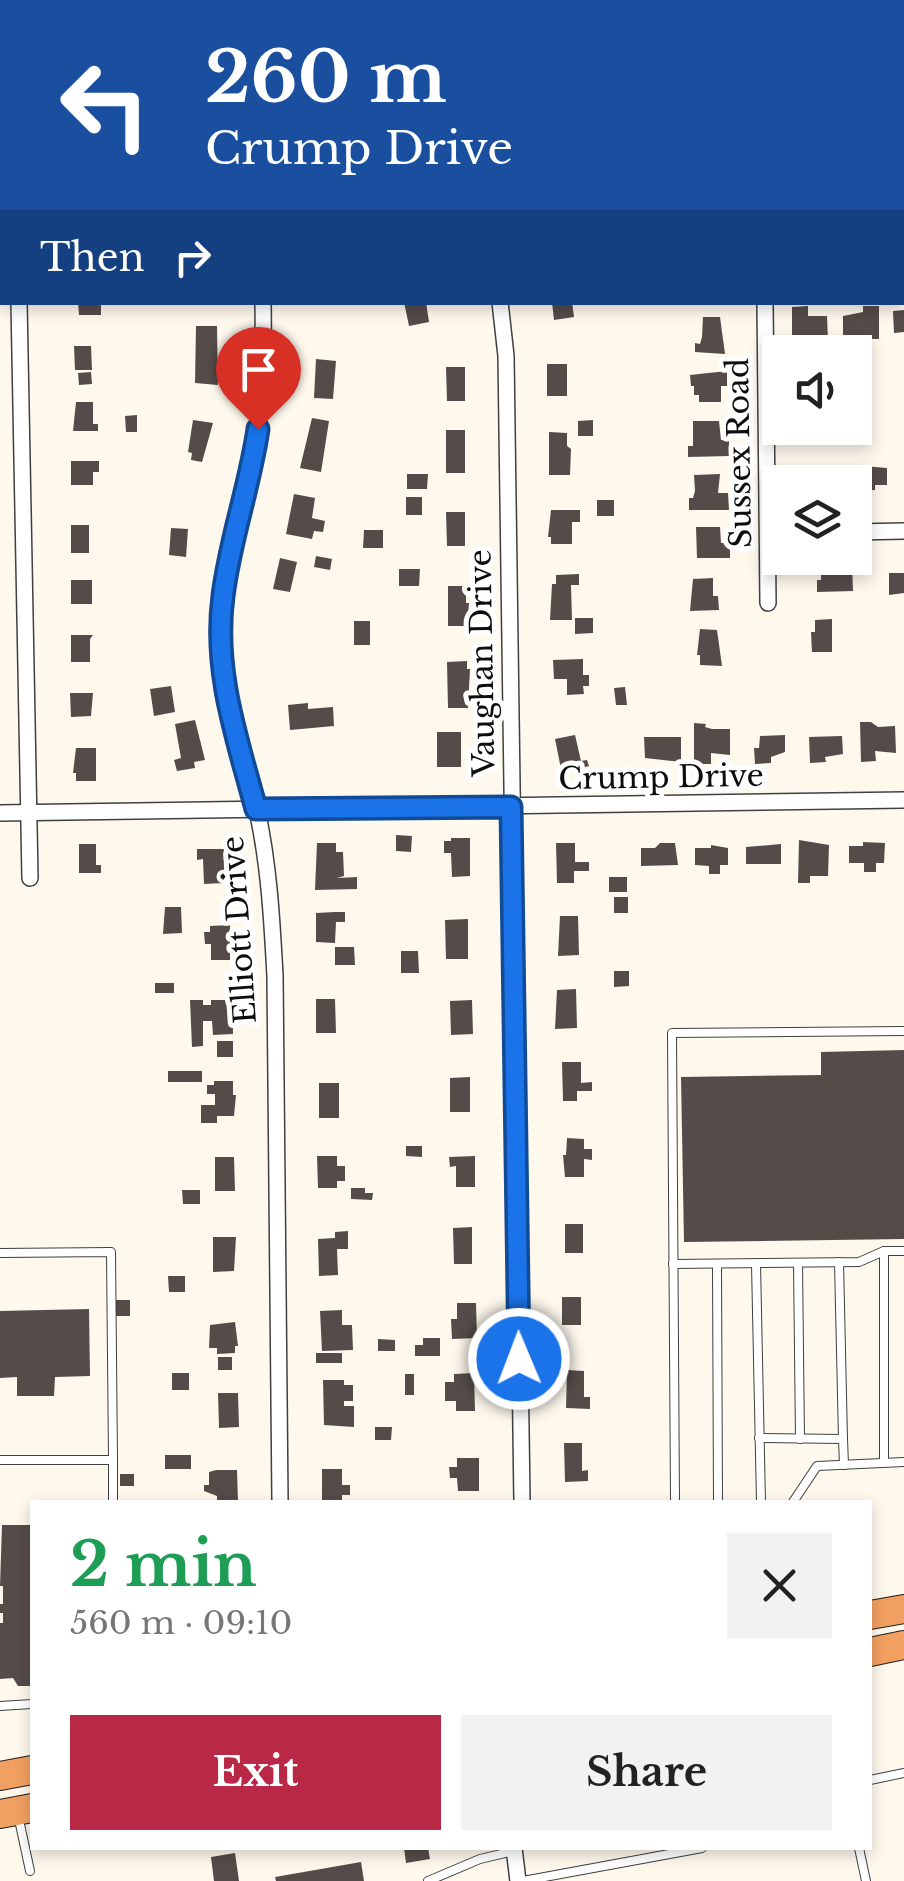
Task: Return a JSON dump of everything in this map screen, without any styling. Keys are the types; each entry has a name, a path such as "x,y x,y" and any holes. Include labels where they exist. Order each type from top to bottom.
{"highway":[{"path":"872,1615 904,1609"},
{"path":"872,1652 904,1644"},
{"path":"0,1776 30,1770"}],"street":[{"path":"19,305 30,878"},
{"name":"Elliott Drive","path":"264,305 256,437 226,574 220,632 224,692 266,854 275,976 280,1500"},
{"name":"Vaughan Drive","path":"500,305 506,356 522,1500"},
{"name":"Sussex Road","path":"765,305 771,465"},
{"path":"872,532 904,531"},
{"name":"Sussex Road","path":"768,603 770,575"},
{"name":"Crump Drive","path":"0,813 904,800"},
{"path":"514,1850 521,1881"}],"lane":[{"path":"676,1500 672,1033 904,1030"},
{"path":"674,1264 859,1262 884,1252 904,1251"},
{"path":"0,1252 111,1252 112,1500"},
{"path":"884,1252 884,1463"},
{"path":"839,1262 844,1465"},
{"path":"798,1263 800,1439"},
{"path":"717,1264 718,1500"},
{"path":"756,1264 760,1500"},
{"path":"760,1438 842,1440"},
{"path":"0,1460 112,1460"},
{"path":"793,1500 817,1466 904,1462"},
{"path":"0,1706 30,1704"},
{"path":"872,1780 904,1773"},
{"path":"16,1811 30,1871"},
{"path":"478,1850 480,1860"},
{"path":"428,1881 511,1850"},
{"path":"521,1881 691,1850"},
{"path":"860,1850 866,1881"}],"building":[{"path":"78,305 101,305 101,315 79,315"},
{"path":"405,305 426,305 429,322 409,326"},
{"path":"552,305 572,305 574,317 554,320"},
{"path":"808,306 808,316 827,316 828,335 792,335 792,307"},
{"path":"863,306 879,306 879,339 872,339 872,335 843,335 843,316 863,312"},
{"path":"904,310 904,332 894,333 893,311"},
{"path":"703,317 720,317 725,354 695,352 695,343 700,344 702,337"},
{"path":"196,326 217,326 218,385 195,383"},
{"path":"74,346 91,346 92,370 75,370"},
{"path":"316,359 336,361 333,399 314,398"},
{"path":"547,364 567,364 567,396 547,396"},
{"path":"446,367 465,367 465,401 447,401"},
{"path":"727,371 727,386 721,386 721,402 699,402 690,375"},
{"path":"91,372 92,384 79,385 78,373"},
{"path":"76,402 93,402 93,424 98,424 98,431 73,431"},
{"path":"137,415 137,432 126,432 125,416"},
{"path":"312,418 329,421 321,472 300,468"},
{"path":"193,420 213,423 202,462 191,460 192,453 188,452"},
{"path":"593,420 593,436 578,436 578,421"},
{"path":"693,421 719,421 721,440 729,440 729,456 688,457 688,446 693,446"},
{"path":"446,430 465,430 465,473 446,473"},
{"path":"549,432 567,433 570,475 549,475"},
{"path":"71,461 99,461 99,472 93,472 93,485 71,485"},
{"path":"872,467 887,468 887,485 875,485 875,490"},
{"path":"407,474 428,474 427,489 407,489"},
{"path":"720,474 718,493 728,493 729,510 689,510 689,498 693,498 695,491 694,475"},
{"path":"294,494 315,498 312,518 325,521 323,532 314,531 312,539 286,534"},
{"path":"406,497 422,497 422,515 406,515"},
{"path":"597,500 614,500 614,516 597,516"},
{"path":"551,510 580,510 580,522 572,522 572,544 551,544"},
{"path":"446,512 465,512 465,546 447,546"},
{"path":"71,525 89,525 89,553 71,553"},
{"path":"696,527 720,527 721,543 730,543 730,558 697,558"},
{"path":"171,528 188,529 186,557 169,555"},
{"path":"364,530 383,530 383,548 363,548"},
{"path":"316,556 332,559 330,570 314,567"},
{"path":"280,558 297,562 290,592 273,589"},
{"path":"399,569 420,569 419,586 399,586"},
{"path":"889,573 904,573 904,593 889,595"},
{"path":"579,574 579,585 571,585 572,620 550,620 556,575"},
{"path":"821,575 852,575 853,591 817,592 817,580 821,580"},
{"path":"713,578 713,596 718,596 719,610 690,611 693,579"},
{"path":"71,580 92,580 92,604 71,604"},
{"path":"448,586 466,586 467,626 448,626"},
{"path":"575,618 593,618 593,633 575,634"},
{"path":"832,619 832,652 812,652 815,620"},
{"path":"354,621 370,621 370,645 354,645"},
{"path":"700,629 717,630 722,666 700,665"},
{"path":"71,635 93,635 90,662 71,662"},
{"path":"583,659 583,675 589,675 589,686 583,686 584,694 567,695 567,679 554,679 553,660"},
{"path":"467,661 468,708 448,708 447,662"},
{"path":"171,686 175,712 154,716 150,689"},
{"path":"625,687 627,705 616,705 614,688"},
{"path":"70,693 93,693 91,716 71,717"},
{"path":"308,703 308,709 333,707 334,726 290,730 288,705"},
{"path":"195,720 205,760 194,762 195,768 177,771 174,760 181,758 175,724"},
{"path":"860,722 895,726 896,753 875,751 876,761 861,762"},
{"path":"694,723 730,729 730,755 711,753 711,764 694,764"},
{"path":"437,732 461,732 461,767 437,767"},
{"path":"575,735 581,761 587,760 589,766 562,774 555,739"},
{"path":"785,735 785,752 771,757 771,763 755,764 754,748 759,748 760,736"},
{"path":"842,736 843,754 825,757 826,762 810,763 809,737"},
{"path":"644,737 681,737 681,762 645,758"},
{"path":"76,748 96,748 96,781 76,781"},
{"path":"396,835 412,836 411,852 396,851"},
{"path":"470,838 470,876 452,877 451,853 444,853 444,841"},
{"path":"799,840 829,845 828,876 810,876 810,883 798,883"},
{"path":"863,842 885,843 884,863 876,863 876,872 864,872 864,863 849,863 849,846 863,846"},
{"path":"317,843 336,843 336,852 343,852 344,876 337,878 357,877 357,889 315,890"},
{"path":"556,843 575,843 575,862 589,862 589,871 574,871 574,883 557,883"},
{"path":"660,843 675,843 678,865 641,866 641,848 655,848"},
{"path":"79,844 96,844 96,865 101,865 101,873 79,873"},
{"path":"781,844 781,864 746,864 746,847"},
{"path":"695,848 728,848 728,865 720,865 720,874 709,874 709,866 695,865"},
{"path":"197,849 224,849 224,883 204,884 203,859 197,860"},
{"path":"609,877 627,877 627,892 609,892"},
{"path":"614,897 628,897 628,913 614,913"},
{"path":"165,907 181,907 182,933 163,934"},
{"path":"345,912 345,922 336,922 335,943 316,942 316,913"},
{"path":"560,916 578,916 579,955 558,956"},
{"path":"468,919 468,959 446,959 445,920"},
{"path":"230,925 230,960 211,960 211,944 205,944 204,932 210,932 210,926"},
{"path":"335,947 354,947 355,965 335,965"},
{"path":"401,951 418,951 419,973 401,973"},
{"path":"614,971 629,971 629,986 614,987"},
{"path":"155,983 174,983 174,993 155,993"},
{"path":"576,989 577,1028 555,1029 557,990"},
{"path":"316,999 335,999 336,1033 316,1033"},
{"path":"190,1000 203,1000 203,1005 211,1005 211,1000 232,1000 233,1034 213,1035 212,1021 203,1021 203,1046 192,1047"},
{"path":"472,1000 473,1034 451,1035 450,1001"},
{"path":"217,1041 233,1041 233,1057 217,1057"},
{"path":"904,1050 904,1239 684,1242 681,1077 821,1075 821,1052"},
{"path":"562,1062 581,1062 581,1083 592,1082 592,1091 577,1091 577,1101 563,1101"},
{"path":"168,1071 202,1071 202,1082 168,1082"},
{"path":"470,1077 470,1112 450,1112 450,1078"},
{"path":"214,1081 233,1081 234,1116 217,1116 217,1123 201,1123 201,1105 215,1105 215,1094 207,1094 207,1085 214,1085"},
{"path":"319,1083 339,1083 339,1118 319,1118"},
{"path":"567,1138 584,1139 584,1149 592,1149 592,1160 584,1159 584,1177 565,1177 563,1155"},
{"path":"406,1146 422,1146 422,1157 406,1156"},
{"path":"317,1156 337,1156 337,1166 345,1166 345,1181 337,1181 337,1188 318,1188"},
{"path":"475,1156 475,1187 456,1187 456,1166 450,1167 449,1157"},
{"path":"215,1157 234,1157 235,1191 215,1191"},
{"path":"351,1188 365,1188 365,1193 373,1193 372,1200 351,1199"},
{"path":"182,1190 200,1190 200,1204 183,1204"},
{"path":"565,1224 583,1224 583,1253 565,1253"},
{"path":"472,1227 472,1264 454,1264 453,1228"},
{"path":"348,1231 348,1249 337,1249 338,1275 319,1276 318,1239 335,1238 335,1232"},
{"path":"213,1237 236,1237 234,1271 213,1272"},
{"path":"168,1276 185,1276 185,1292 169,1292"},
{"path":"562,1297 581,1297 581,1325 562,1325"},
{"path":"116,1300 130,1300 130,1316 116,1316"},
{"path":"457,1303 476,1303 477,1338 452,1339 451,1319 457,1319"},
{"path":"89,1309 90,1376 55,1377 54,1396 17,1396 17,1377 0,1378 0,1311"},
{"path":"342,1310 342,1325 352,1325 353,1350 322,1351 320,1311"},
{"path":"235,1322 235,1353 217,1354 217,1348 209,1348 210,1325"},
{"path":"423,1338 440,1338 440,1356 415,1356 415,1345 423,1345"},
{"path":"378,1339 395,1340 395,1351 378,1351"},
{"path":"316,1353 342,1353 342,1363 316,1363"},
{"path":"218,1357 232,1357 232,1370 218,1370"},
{"path":"567,1370 584,1371 584,1397 590,1397 590,1409 566,1408"},
{"path":"172,1373 189,1373 189,1390 172,1390"},
{"path":"474,1373 475,1411 456,1411 456,1401 445,1401 445,1382 454,1382 454,1374"},
{"path":"405,1374 414,1374 414,1395 405,1395"},
{"path":"323,1380 344,1380 344,1385 353,1385 353,1401 344,1401 344,1406 354,1406 354,1427 324,1425"},
{"path":"218,1393 238,1393 239,1427 219,1428"},
{"path":"375,1427 392,1427 391,1440 375,1440"},
{"path":"564,1443 582,1443 582,1471 588,1470 588,1481 565,1482"},
{"path":"165,1455 191,1455 191,1469 165,1469"},
{"path":"457,1458 479,1458 479,1491 458,1491 457,1478 450,1478 449,1467 457,1467"},
{"path":"322,1469 342,1469 342,1485 350,1485 350,1495 342,1495 342,1500 322,1500"},
{"path":"237,1470 238,1500 217,1500 217,1496 204,1491 204,1485 209,1485 209,1472"},
{"path":"120,1474 134,1474 134,1486 120,1486"},
{"path":"2,1525 30,1525 30,1686 18,1686 13,1678 0,1679"},
{"path":"404,1850 428,1850 430,1859 406,1863"},
{"path":"235,1853 239,1881 214,1881 211,1857"},
{"path":"361,1862 364,1881 276,1881 275,1877"}],"route":[{"path":"258,429 226,574 220,632 224,692 256,809 511,807 519,1359"}]}
